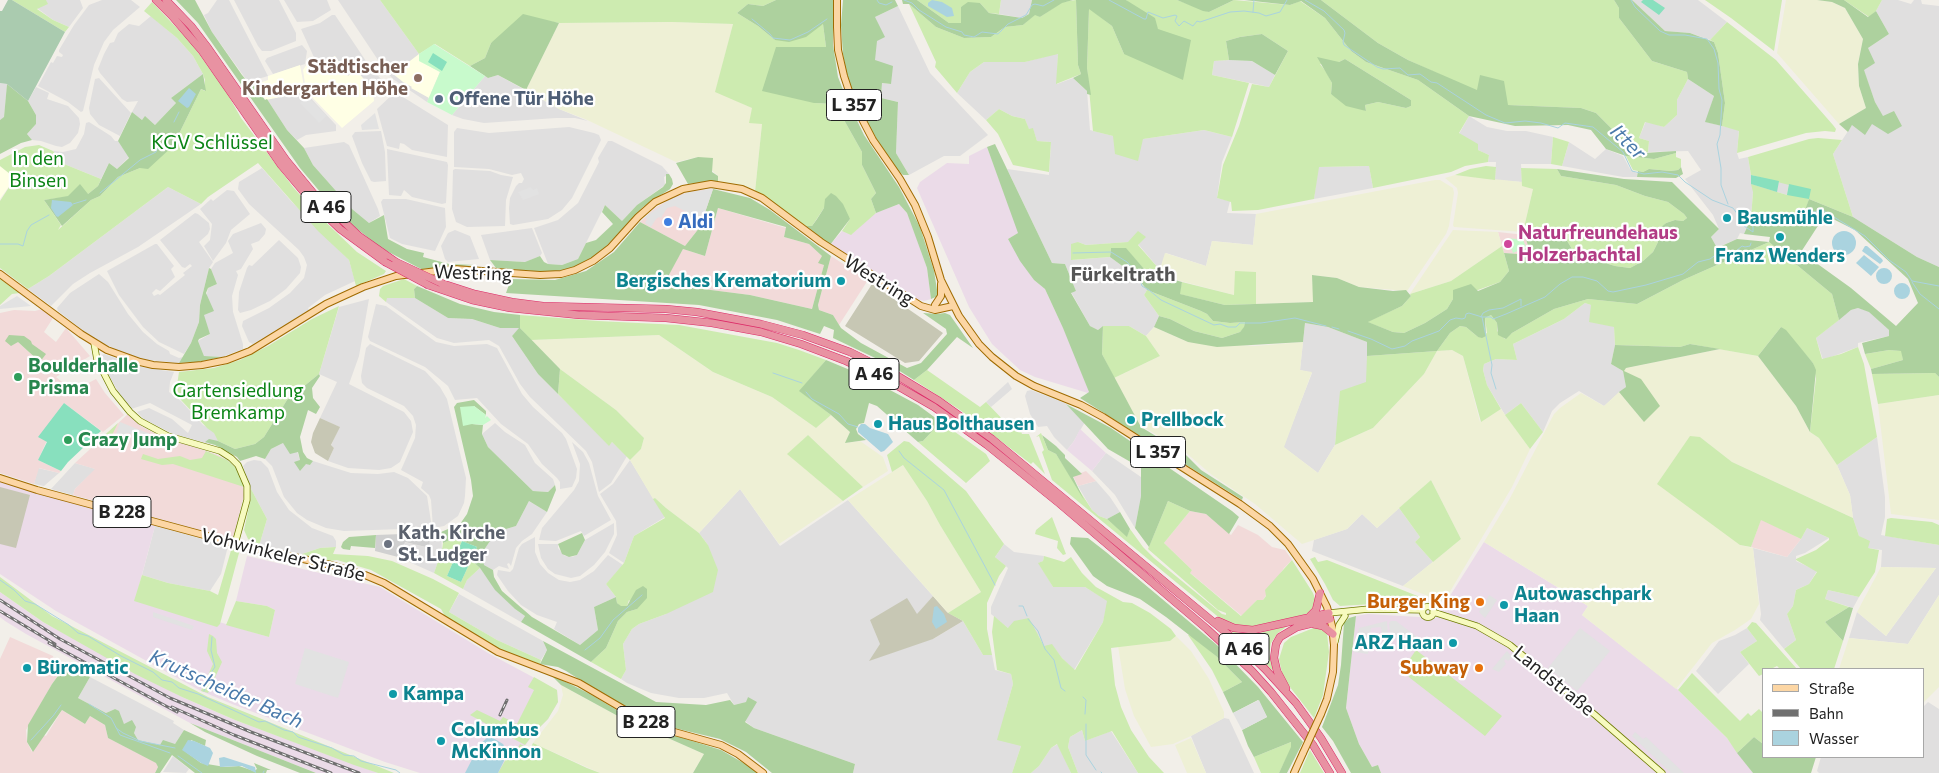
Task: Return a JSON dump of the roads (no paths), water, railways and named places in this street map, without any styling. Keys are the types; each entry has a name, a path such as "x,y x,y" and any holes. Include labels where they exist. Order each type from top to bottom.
{"highway":[{"name":"A 46","path":"156,0 177,21 202,51 281,165 308,197 340,229 384,262 428,285 465,298 510,308 579,314 666,318 761,332 801,344 872,373 934,407 986,445 1060,504 1207,629 1252,671 1291,715 1313,745 1330,773"},
{"name":"A 46","path":"166,0 192,26 286,160 314,194 358,236 396,262 442,284 512,302 543,306 666,309 697,312 761,324 803,335 850,352 896,375 939,400 992,439 1188,599 1235,640 1296,703 1321,738 1342,773"},
{"path":"1296,703 1277,671 1274,658 1275,651 1280,637 1288,630 1310,620 1316,610 1320,593"},
{"path":"1188,599 1226,626 1244,630 1330,616"},
{"path":"1310,620 1333,634"}],"main road":[{"name":"L 357","path":"838,0 838,50 850,94 869,134 900,179 915,205 928,237 941,280 969,331 992,358 1024,381 1103,416 1248,510 1270,526 1288,544 1308,570 1330,616 1334,644 1332,679 1322,714 1294,773"},
{"name":"Westring","path":"0,274 94,343 118,355 153,365 179,367 216,363 238,356 265,343 326,304 396,276 454,269 540,275 561,274 575,270 601,256 642,213 656,202 683,189 711,184 742,189 762,198 844,258 919,305 932,307 952,303"},
{"path":"932,307 941,296 941,280"},
{"path":"94,343 97,360 110,385 135,417 161,433 226,454 238,465 247,486 247,500 235,544"},
{"name":"Vohwinkeler Straße","path":"0,478 37,490 235,544 339,567 373,578 492,650 579,683 642,720 660,728 722,745 738,754 763,773"},
{"path":"1330,616 1355,610"},
{"path":"1334,644 1339,625 1345,616 1355,610"},
{"name":"Landstraße","path":"1355,610 1422,610 1423,614 1427,617 1431,616 1433,612 1477,626 1510,645 1602,720 1662,773"},
{"path":"1330,616 1345,616"}],"water":[{"path":"932,0 942,2 952,8 954,16 947,17 928,6 928,3"},
{"path":"189,88 196,94 187,108 178,101"},
{"path":"52,200 71,202 73,205 58,217 51,208"},
{"path":"1844,231 1852,235 1856,243 1852,251 1844,255 1836,251 1832,243 1836,235"},
{"path":"1865,246 1882,259 1883,261 1880,264 1862,251"},
{"path":"1864,255 1879,267 1871,276 1856,263"},
{"path":"1884,268 1890,270 1892,276 1890,282 1884,284 1878,282 1876,276 1878,270"},
{"path":"1902,283 1908,285 1910,291 1908,297 1902,299 1896,297 1894,291 1896,285"},
{"path":"861,424 888,434 893,442 881,452 858,432"},
{"path":"937,606 944,614 947,622 936,629 932,622 934,607"},
{"path":"487,738 493,738 503,744 507,750 506,757 498,773 465,773 480,744"},
{"path":"188,740 210,748 213,753 208,766 182,750"},
{"path":"224,757 255,767 256,773 242,766 220,767 219,758"}],"waterway":[{"path":"877,0 879,3 886,5 892,2"},
{"path":"904,0 912,3 919,10 946,27 974,37 982,32 998,34 1008,24 1026,15 1032,5 1043,6 1054,0"},
{"name":"Itter","path":"1109,0 1144,19 1146,19 1148,12 1163,18 1175,15 1177,16 1175,21 1179,26 1184,21 1193,26 1197,21 1200,22 1230,12 1244,11 1266,16 1280,12 1287,0"},
{"path":"1253,12 1254,0"},
{"name":"Itter","path":"1305,0 1324,11 1344,30 1344,45 1377,67 1383,69 1400,68 1408,75 1420,74 1486,115 1505,123 1525,121 1558,128 1565,123 1593,127 1623,152 1632,171 1644,174 1662,172 1678,175 1712,200 1733,208 1738,215 1752,225 1788,222 1813,212 1824,211 1865,236 1889,260 1906,272 1912,281 1939,286"},
{"path":"1631,0 1635,7 1660,31 1669,35 1685,35 1707,39 1714,49 1718,63 1719,89 1722,100 1720,135 1717,144 1721,168 1721,185 1728,204"},
{"path":"752,19 773,38 790,40 808,32 827,19"},
{"name":"Krutscheider Bach","path":"174,122 179,112"},
{"name":"Krutscheider Bach","path":"100,193 140,160 161,148 165,136"},
{"name":"Krutscheider Bach","path":"73,204 86,200"},
{"name":"Krutscheider Bach","path":"0,244 18,244 23,246 27,231 31,225 49,215"},
{"path":"1748,222 1744,226 1753,232 1753,227"},
{"path":"1348,331 1392,349 1405,346 1412,341 1439,331 1450,320 1465,318 1466,314 1469,313 1493,319 1506,314 1545,297 1560,284 1572,277 1583,277 1597,281 1608,291 1613,292 1683,274 1698,262 1710,259 1717,254 1736,251 1742,246 1750,246 1751,243"},
{"path":"1073,253 1111,252 1127,262 1138,274 1142,286 1161,300 1214,325 1220,324 1236,327 1240,323 1261,323 1295,318 1326,326"},
{"path":"1912,282 1920,294 1939,309"},
{"path":"1481,317 1483,313 1489,310 1503,308 1521,299 1521,306"},
{"path":"1482,317 1492,365 1491,373 1496,389"},
{"path":"1332,327 1339,329"},
{"path":"773,373 802,383"},
{"path":"806,392 812,399 839,414 848,424 858,427"},
{"path":"899,451 904,458 944,490 995,585"},
{"name":"Krutscheider Bach","path":"0,580 25,601 35,604 69,625 78,633 88,636 121,656 153,672 162,680 172,682 179,688 198,694 259,722 265,721 293,732 298,737 332,748 344,755 354,756 361,761 396,770 400,773"},
{"path":"585,650 600,638 613,620 642,595"},
{"path":"1019,606 1023,606 1027,616"},
{"path":"1028,619 1038,631 1045,649 1054,660 1061,688 1065,691"},
{"path":"204,691 210,674 215,667 211,650 212,637"},
{"path":"1083,697 1086,700 1085,714"},
{"path":"89,704 111,718 120,735 170,753"},
{"path":"31,740 61,705"},
{"path":"1086,724 1086,755 1096,770"},
{"path":"116,728 140,741 175,748"},
{"path":"178,756 202,773"}],"railway":[{"path":"0,600 60,639 170,698 251,732 359,773"},
{"path":"0,611 55,644"},
{"path":"49,643 177,712"},
{"path":"500,715 507,700"},
{"path":"172,707 234,735 331,773"}],"place":[{"name":"Städtischer Kindergarten Höhe","path":"418,78"},
{"name":"Offene Tür Höhe","path":"439,99"},
{"name":"Bausmühle","path":"1727,218"},
{"name":"Aldi","path":"668,222"},
{"name":"Franz Wenders","path":"1780,237"},
{"name":"Naturfreundehaus Holzerbachtal","path":"1508,244"},
{"name":"Bergisches Krematorium","path":"841,281"},
{"name":"Boulderhalle Prisma","path":"18,377"},
{"name":"Prellbock","path":"1131,420"},
{"name":"Haus Bolthausen","path":"878,424"},
{"name":"Crazy Jump","path":"68,440"},
{"name":"Kath. Kirche St. Ludger","path":"388,544"},
{"name":"Burger King","path":"1480,602"},
{"name":"Autowaschpark Haan","path":"1504,605"},
{"name":"ARZ Haan","path":"1453,643"},
{"name":"Büromatic","path":"27,668"},
{"name":"Subway","path":"1479,668"},
{"name":"Kampa","path":"393,694"},
{"name":"Columbus McKinnon","path":"441,741"}],"district":[{"name":"Fürkeltrath","path":"1123,274"}],"park label":[{"name":"KGV Schlüssel","path":"212,143"},
{"name":"In den Binsen","path":"38,170"},
{"name":"Gartensiedlung Bremkamp","path":"238,402"}]}
